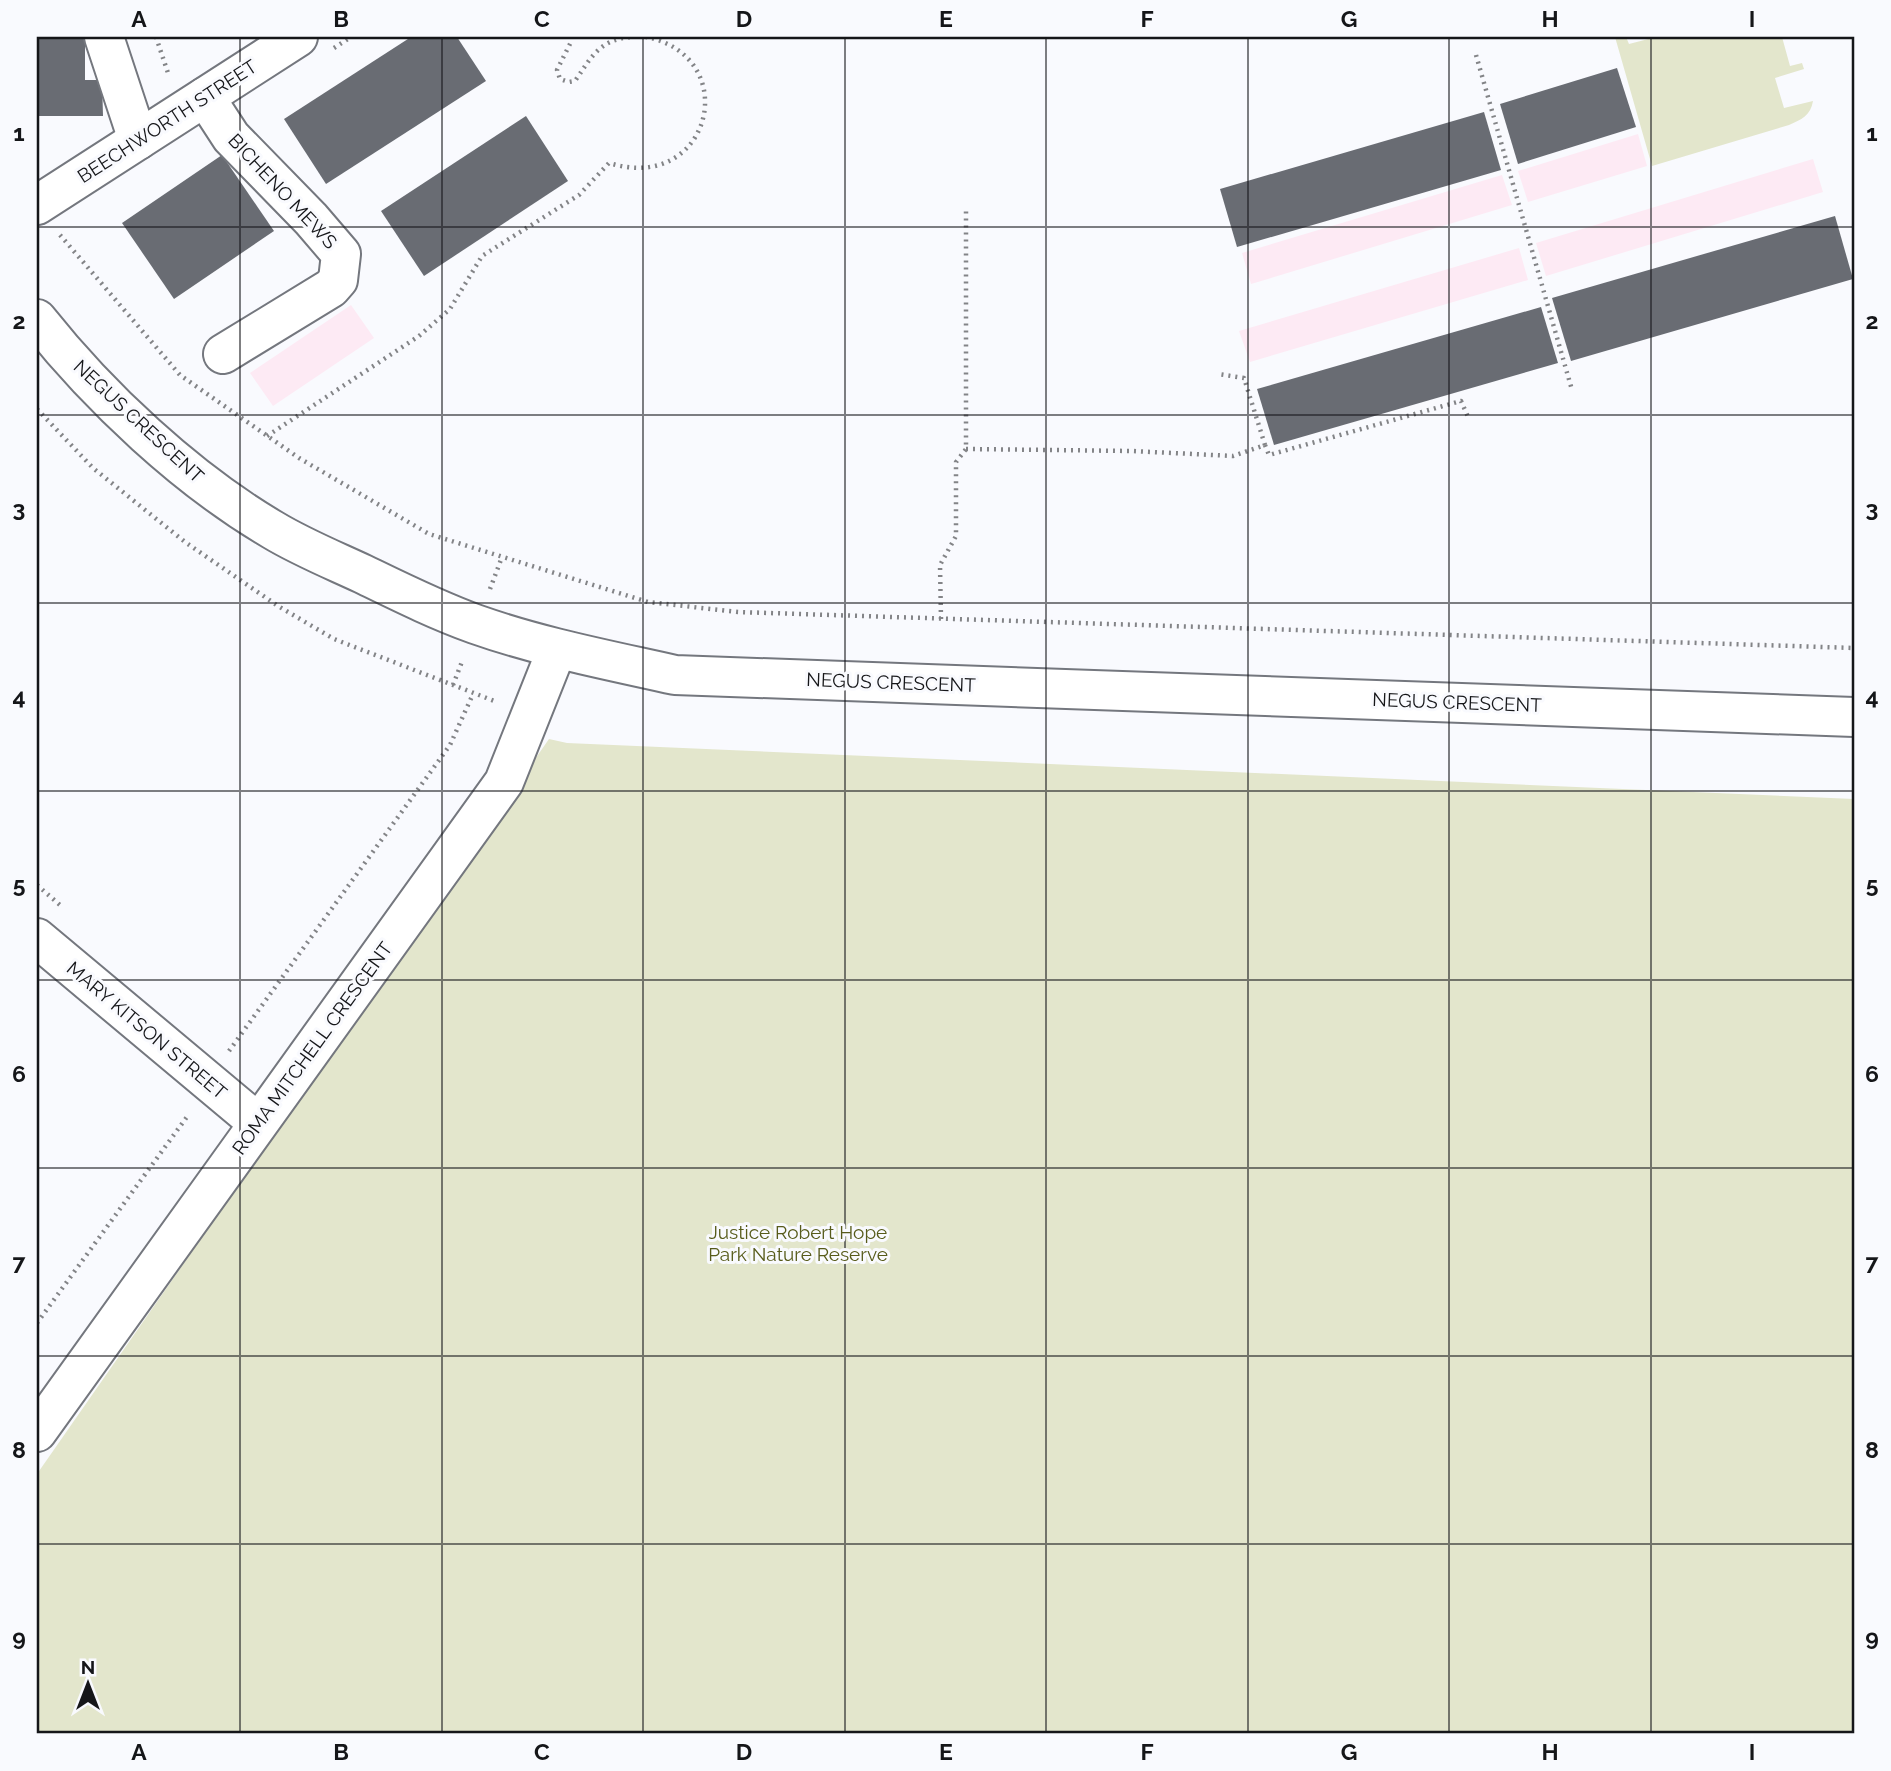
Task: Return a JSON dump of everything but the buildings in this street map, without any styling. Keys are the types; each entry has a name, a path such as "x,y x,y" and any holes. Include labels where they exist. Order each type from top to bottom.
{"street":[{"path":"104,37 138,140"},
{"name":"BEECHWORTH STREET","path":"39,204 287,40"},
{"name":"BICHENO MEWS","path":"205,96 231,137 311,219 341,254 338,280 331,288 223,354"},
{"name":"NEGUS CRESCENT","path":"37,319 53,340 113,403 190,474 273,530 428,606 476,625 557,649 675,675 1854,716"},
{"name":"ROMA MITCHELL CRESCENT","path":"37,1432 504,782 557,649"},
{"name":"MARY KITSON STREET","path":"37,938 258,1123"}],"path":[{"path":"571,37 567,52 557,70 560,79 569,82 575,81 584,64 596,51 610,43 632,37"},
{"path":"267,436 419,336 450,309 482,256 579,195 610,163 627,169 646,169 665,164 690,146 705,116 703,82 694,65 673,45 646,37"},
{"path":"1476,55 1572,390"},
{"path":"39,204 60,236 180,374 299,458 429,534 648,602 738,612 1854,648"},
{"path":"941,619 940,565 956,536 956,462 966,449 966,209"},
{"path":"1218,374 1244,378 1269,455 1461,401 1469,419"},
{"path":"37,409 93,468 185,542 278,606 334,639 531,716"},
{"path":"966,449 1132,451 1233,456 1265,445"},
{"path":"37,1323 177,1130 216,1068 450,745 473,694"}],"shaded area":[{"path":"1638,134 1647,166 1528,202 1518,171"},
{"path":"1813,159 1823,192 1546,276 1536,243"},
{"path":"1502,175 1512,205 1251,284 1242,253"},
{"path":"1519,248 1528,280 1250,362 1239,331"},
{"path":"351,305 374,338 273,406 250,373"}],"green space":[{"path":"1615,37 1626,37 1629,44 1656,37 1782,37 1790,66 1802,63 1804,69 1775,78 1784,108 1813,101 1812,106 1805,116 1789,125 1652,166"},
{"name":"Justice Robert Hope Park Nature Reserve","path":"549,739 567,743 1854,799 1854,1734 37,1734 37,1474"}]}
